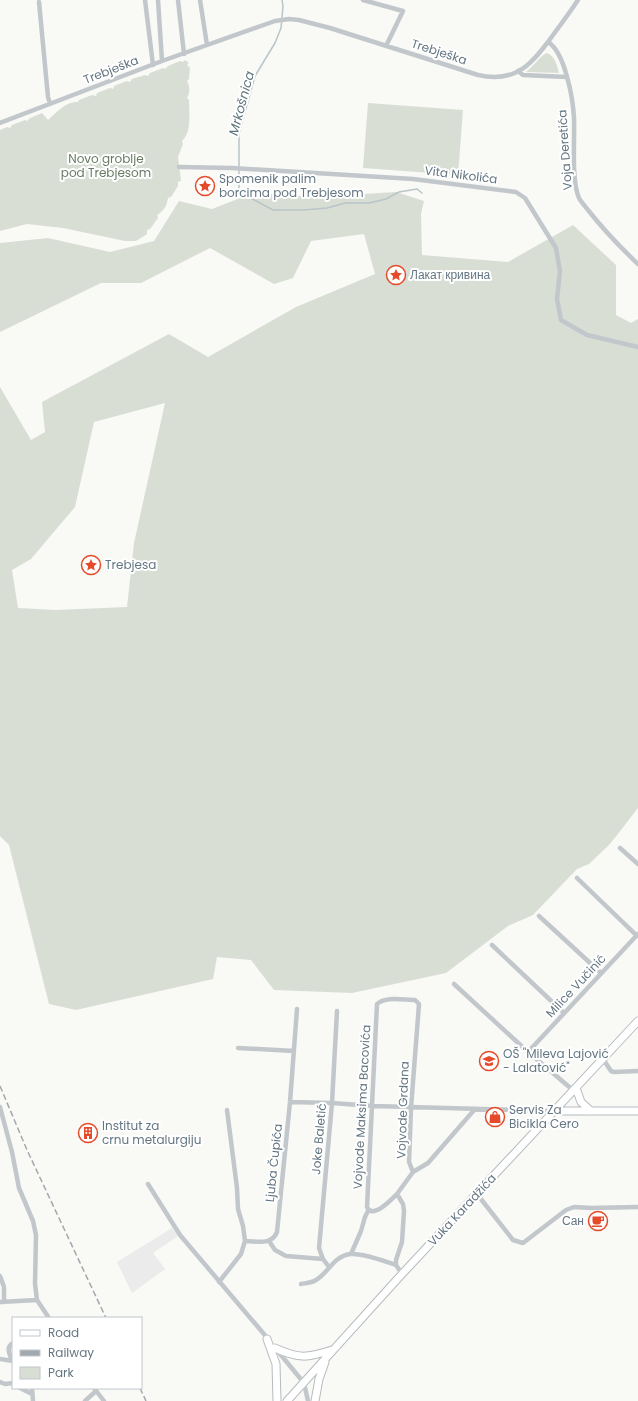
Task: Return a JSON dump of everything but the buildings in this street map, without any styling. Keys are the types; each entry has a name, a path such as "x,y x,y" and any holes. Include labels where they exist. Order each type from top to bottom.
{"street":[{"path":"144,0 153,65"},
{"path":"158,0 162,61"},
{"path":"178,0 184,54"},
{"path":"200,0 208,45"},
{"path":"363,0 403,11 386,46"},
{"name":"Trebješka","path":"0,123 162,61 275,21 289,19 330,28 482,76 499,77 518,72 532,62 578,0"},
{"path":"39,2 48,97 50,104"},
{"name":"Voja Deretića","path":"548,42 552,44 560,55 567,77 574,117 575,176 579,198 598,223 638,264"},
{"path":"518,72 523,75 567,77"},
{"name":"Vita Nikolića","path":"179,167 244,168 413,179 516,192 525,198 556,248 560,271 557,299 561,320 587,335 638,347"},
{"path":"620,848 638,864"},
{"path":"577,878 637,935"},
{"path":"539,916 601,973"},
{"name":"Milice Vučinić","path":"528,1052 637,935"},
{"path":"492,945 564,1013"},
{"path":"454,984 528,1052 575,1089 581,1102 591,1111"},
{"name":"Vojvode Grdana","path":"368,1210 374,1211 381,1208 397,1194 413,1172 409,1162 419,1004 415,1000 381,1000 377,1004"},
{"name":"Vojvode Maksima Bacovića","path":"351,1254 368,1210 377,1004"},
{"name":"Ljuba Čupića","path":"269,1242 273,1239 277,1232 290,1102 297,1009"},
{"name":"Joke Baletić","path":"329,1267 323,1258 320,1248 332,1103 337,1011"},
{"name":"Vuka Karadžića","path":"287,1401 402,1274 638,1021"},
{"path":"238,1048 294,1051"},
{"path":"604,1059 611,1071 638,1071"},
{"path":"290,1102 412,1108 638,1111"},
{"path":"0,1107 12,1152 19,1188 33,1221 36,1235 35,1284 37,1300 48,1317"},
{"path":"413,1172 428,1163 475,1109"},
{"path":"220,1282 241,1254 245,1241 243,1226 238,1209 237,1188 227,1110"},
{"path":"148,1184 180,1235 304,1383 308,1401"},
{"path":"396,1265 402,1242 404,1211 404,1204 397,1194"},
{"path":"477,1194 513,1240 523,1243 566,1210 574,1207 638,1207"},
{"path":"245,1241 269,1242 275,1250 286,1256 323,1258"},
{"path":"301,1284 318,1279 337,1260 351,1254 378,1259 396,1265 402,1274"},
{"path":"0,1276 4,1287 2,1302 37,1300"},
{"path":"268,1339 276,1364 277,1401"},
{"path":"12,1344 8,1350 12,1359"},
{"path":"275,1348 298,1357 315,1356 333,1350"},
{"path":"315,1401 319,1379 324,1365 333,1350"},
{"path":"0,1359 12,1361"},
{"path":"0,1382 5,1384 12,1383"},
{"path":"22,1389 32,1394"},
{"path":"32,1389 33,1401"},
{"path":"85,1401 95,1390 104,1401"}],"shaded area":[{"path":"172,1228 178,1236 153,1253 165,1269 132,1293 117,1262"}],"green space":[{"path":"547,53 554,59 559,73 526,72 542,56"},
{"name":"Novo groblje pod Trebjesom","path":"185,60 189,63 187,65 190,68 189,79 187,81 189,85 189,94 187,98 189,100 189,128 182,141 183,144 178,157 181,181 178,182 178,186 171,197 168,198 163,210 157,215 158,218 150,229 147,230 147,234 136,241 125,241 63,228 27,224 0,231 0,130 7,127 10,128 12,125 25,120 27,121 30,118 42,113 48,120 70,103 78,102 79,100 92,95 96,96 97,93 110,88 113,89 114,86 127,81 130,82 132,79 145,75 148,76 150,73 163,68 165,69 168,66 180,61 183,62"},
{"path":"368,103 463,110 458,175 363,168"},
{"name":"Trebjesa","path":"396,192 424,201 421,214 422,255 508,262 573,225 616,265 616,315 631,323 638,319 638,808 610,844 589,864 577,869 533,915 508,926 446,973 352,993 274,990 251,960 217,957 213,979 76,1010 49,1004 9,845 0,836 0,387 31,440 45,432 42,402 169,334 208,357 296,307 375,274 364,234 311,241 293,278 274,284 210,248 141,283 101,283 0,332 0,243 48,238 110,252 154,241 179,201 212,209 253,193 314,197","holes":["165,403 134,543 127,607 56,610 18,608 12,570 31,559 75,507 94,422"]}],"waterway":[{"name":"Mrkošnica","path":"282,0 283,6 281,28 275,43 255,76 239,134 239,192 273,210 303,210 327,208 345,203 369,203 386,199 399,192 417,189 422,193"}],"railway":[{"path":"0,1086 27,1150 106,1317"},
{"path":"140,1389 146,1401"}],"place":[{"name":"Spomenik palim borcima pod Trebjesom","path":"205,186"},
{"name":"Лакат кривина","path":"396,275"},
{"name":"Trebjesa","path":"91,565"},
{"name":"OŠ \"Mileva Lajović - Lalatović\"","path":"489,1061"},
{"name":"Servis Za Bicikla Cero","path":"495,1117"},
{"name":"Institut za crnu metalurgiju","path":"88,1133"},
{"name":"Сан","path":"598,1221"}]}
